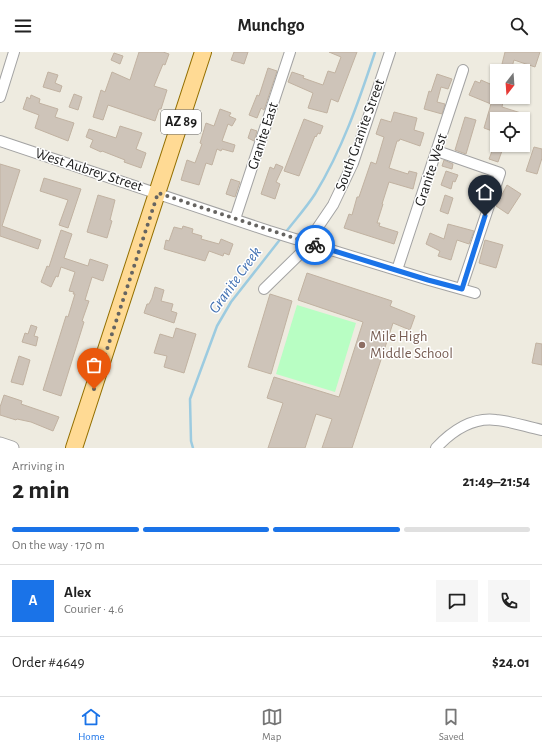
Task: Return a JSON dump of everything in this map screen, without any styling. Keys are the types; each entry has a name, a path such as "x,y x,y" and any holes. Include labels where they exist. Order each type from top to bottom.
{"main road":[{"name":"AZ 89","path":"74,448 204,52"}],"street":[{"path":"0,97 14,52"},
{"name":"Granite East","path":"235,219 290,52"},
{"name":"South Granite Street","path":"264,289 310,244 314,232 333,205 353,163 390,52"},
{"name":"Granite West","path":"397,270 463,70"},
{"name":"West Aubrey Street","path":"0,140 269,231 428,280 475,292"},
{"path":"437,152 500,173 462,289"},
{"path":"436,448 447,436 472,422 495,420 542,430"},
{"path":"0,444 12,448"}],"green space":[{"path":"297,305 356,323 335,392 276,374"}],"building":[{"path":"139,52 163,52 169,54 154,86 167,90 161,109 159,109 155,121 108,105 103,120 93,117 101,90 105,92 112,72 130,80"},
{"path":"234,52 248,52 244,64 231,60"},
{"path":"329,52 357,52 338,102 331,99 327,113 308,108 313,93 288,82 292,72 304,76 303,78 323,85 328,71 335,73 341,57"},
{"path":"505,52 540,52 535,67 530,64 514,60 513,64 502,64"},
{"path":"114,53 123,56 120,64 111,60"},
{"path":"268,68 277,71 264,110 261,108 257,118 249,115 257,95 259,96"},
{"path":"48,72 58,75 55,83 62,86 60,92 43,87"},
{"path":"437,74 452,79 448,89 441,87 437,102 445,104 442,114 424,109 429,91 431,92"},
{"path":"481,80 490,84 490,104 469,95 475,81 480,83"},
{"path":"74,94 82,97 78,110 69,107"},
{"path":"31,95 40,99 39,103 58,109 55,117 74,123 68,141 35,128 39,115 23,109 27,97 30,99"},
{"path":"491,104 503,104 502,107 518,112 490,112 490,130 484,128"},
{"path":"220,109 231,113 229,116 236,119 232,126 228,124 222,141 235,145 233,152 222,149 221,151 217,149 212,165 206,163 199,185 181,180 187,160 195,163 202,144 200,143 206,123 214,126"},
{"path":"394,112 417,118 414,130 424,133 420,146 400,139 397,141 389,168 408,174 409,171 417,173 413,189 389,182 377,223 380,223 379,226 398,232 394,244 344,228 349,214 352,215 357,197 359,197 371,162 376,164 384,137 376,134 381,119 391,122"},
{"path":"465,117 476,120 466,154 455,150"},
{"path":"304,119 323,126 320,134 318,133 316,137 315,136 299,176 284,171"},
{"path":"120,126 142,133 136,149 146,153 141,168 124,162 125,160 90,147 93,140 86,137 89,129 116,138"},
{"path":"251,129 257,131 254,141 248,138"},
{"path":"534,147 542,149 542,158 537,174 526,171"},
{"path":"492,152 502,152 498,162 489,159"},
{"path":"444,160 453,164 452,169 442,166"},
{"path":"0,164 20,170 2,226 41,240 38,249 0,236"},
{"path":"276,164 283,167 276,182 280,184 275,199 261,194 270,167 274,169"},
{"path":"446,171 458,175 455,182 453,181 451,189 441,185"},
{"path":"44,178 81,189 68,228 59,225 68,200 40,191"},
{"path":"231,179 240,182 235,197 226,194"},
{"path":"482,184 489,186 484,199 478,197"},
{"path":"507,185 521,194 508,214 496,206"},
{"path":"98,195 115,200 110,220 112,221 107,238 87,232"},
{"path":"445,195 453,198 448,214 440,211"},
{"path":"448,224 474,231 469,244 457,240 451,260 438,256 440,251 426,244 430,233 444,239"},
{"path":"183,226 193,229 192,233 202,236 201,239 219,244 221,239 233,244 229,255 224,253 223,256 209,251 205,261 164,249 166,240 169,241 174,227 182,229"},
{"path":"61,230 72,234 64,258 88,266 90,259 108,265 103,281 92,277 85,300 89,301 82,321 84,322 61,396 43,390 66,316 68,317 75,294 73,294 74,292 69,291 75,272 61,267 58,277 56,276 51,287 41,282 47,266 49,267"},
{"path":"485,240 503,245 496,268 479,263"},
{"path":"307,273 392,301 390,306 415,316 410,330 393,323 352,448 322,448 332,419 316,414 305,448 268,448 283,403 267,398 274,377 339,397 363,322 298,300"},
{"path":"155,287 164,290 161,301 173,304 171,311 177,313 174,323 144,313 147,304 149,304 152,298"},
{"path":"270,294 292,301 271,374 248,367"},
{"path":"31,325 37,327 34,336 38,337 36,346 22,342 25,333 28,334"},
{"path":"176,328 196,334 184,373 164,367 167,356 154,353 160,334 173,338"},
{"path":"536,343 542,344 542,365 532,363"},
{"path":"19,356 30,360 23,385 11,382"},
{"path":"4,395 22,401 21,404 59,417 53,431 31,422 16,420 0,415 0,407"}],"waterway":[{"name":"Granite Creek","path":"285,233 315,194 334,160 356,107 375,52"},
{"name":"Granite Creek","path":"193,448 191,441 190,399 217,326 231,302 282,237"}],"way so far":[{"path":"94,389 158,193 315,245"}],"place":[{"name":"Mile High Middle School","path":"362,345"}],"route":[{"path":"315,245 462,289 485,216"}]}
